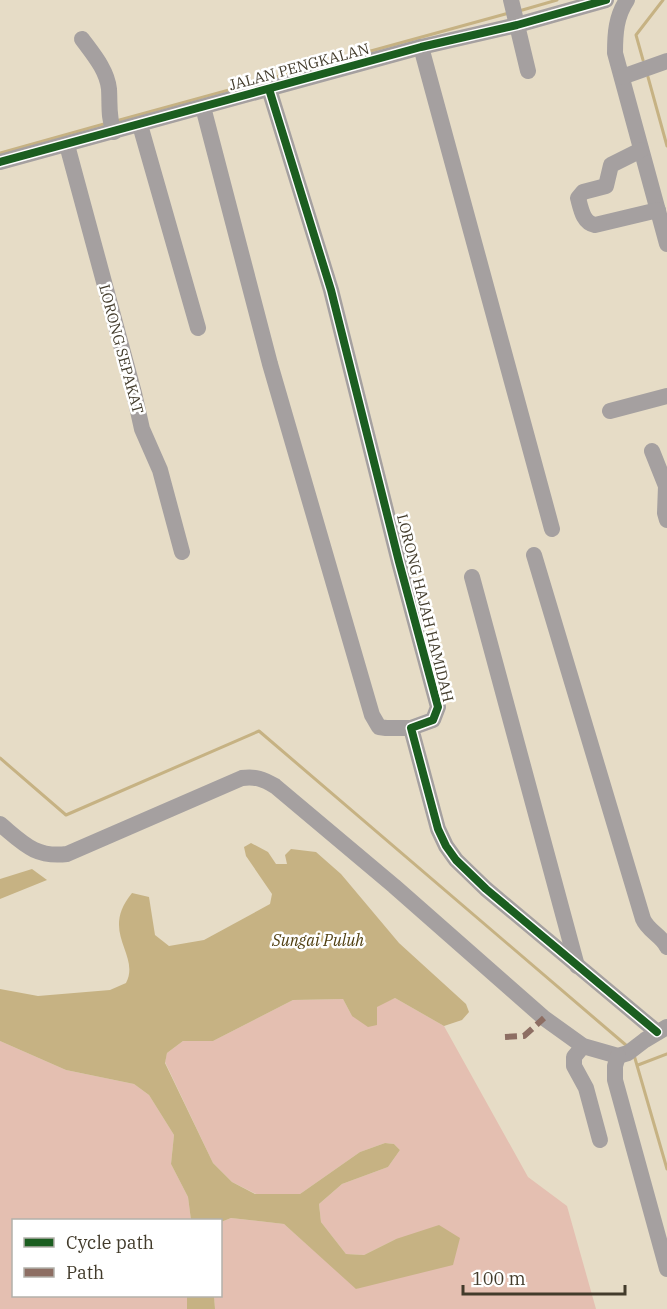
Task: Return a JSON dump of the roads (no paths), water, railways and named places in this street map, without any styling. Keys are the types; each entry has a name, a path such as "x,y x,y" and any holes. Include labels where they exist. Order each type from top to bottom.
{"street":[{"name":"JALAN PENGKALAN","path":"0,162 67,145 113,129 140,125 421,47 514,12 606,0"},
{"path":"627,0 620,11 615,33 615,53 667,244"},
{"path":"514,12 528,71"},
{"path":"82,39 100,63 109,88 109,110 113,129"},
{"path":"421,47 552,530"},
{"path":"622,76 667,61"},
{"name":"LORONG HAJAH HAMIDAH","path":"268,89 331,290 385,509 438,707 433,720 411,728"},
{"path":"203,107 270,364 372,715 379,726 411,728 438,828 446,846 456,860 486,889 656,1033 623,1055 615,1080 667,1269"},
{"path":"140,125 198,328"},
{"name":"LORONG SEPAKAT","path":"67,145 142,429 160,470 182,552"},
{"path":"641,150 612,165 606,186 583,192 578,198 585,219 589,224 595,225 658,210"},
{"path":"610,411 667,396"},
{"path":"652,451 667,486 665,513 667,520"},
{"path":"534,555 643,919 649,928 664,940 667,947"},
{"path":"472,578 577,966"},
{"path":"0,824 28,847 38,852 50,856 67,854 242,778 252,776 263,779 385,878 544,1018 583,1046 623,1055"},
{"path":"583,1046 574,1058 574,1066 586,1088 600,1140"}],"water":[{"name":"Sungai Puluh","path":"251,843 268,852 276,864 287,864 285,855 291,849 316,852 341,874 399,943 466,1004 469,1012 462,1020 444,1026 395,998 377,1007 377,1025 368,1027 352,1016 343,999 293,1000 213,1041 183,1041 167,1053 165,1063 213,1163 232,1182 255,1194 300,1194 360,1152 385,1143 394,1144 400,1150 388,1167 342,1184 319,1204 321,1222 346,1254 364,1255 396,1239 439,1225 460,1238 453,1265 356,1289 284,1224 231,1218 222,1222 222,1219 191,1219 188,1197 171,1164 174,1135 149,1095 134,1084 66,1070 0,1041 0,989 38,996 110,990 126,983 129,962 119,920 123,907 132,893 149,897 155,935 169,946 204,940 270,904 272,894 246,856 244,847"},
{"path":"32,869 47,880 0,899 0,879"},
{"path":"187,1297 214,1297 215,1309 187,1309"}],"waterway":[{"path":"519,11 557,0"},
{"path":"643,60 636,35 663,0"},
{"path":"116,121 509,13"},
{"path":"648,77 667,146"},
{"path":"0,153 104,124"},
{"path":"0,758 66,815 259,731 627,1046"},
{"path":"638,1065 667,1054"},
{"path":"634,1055 667,1169"}]}
